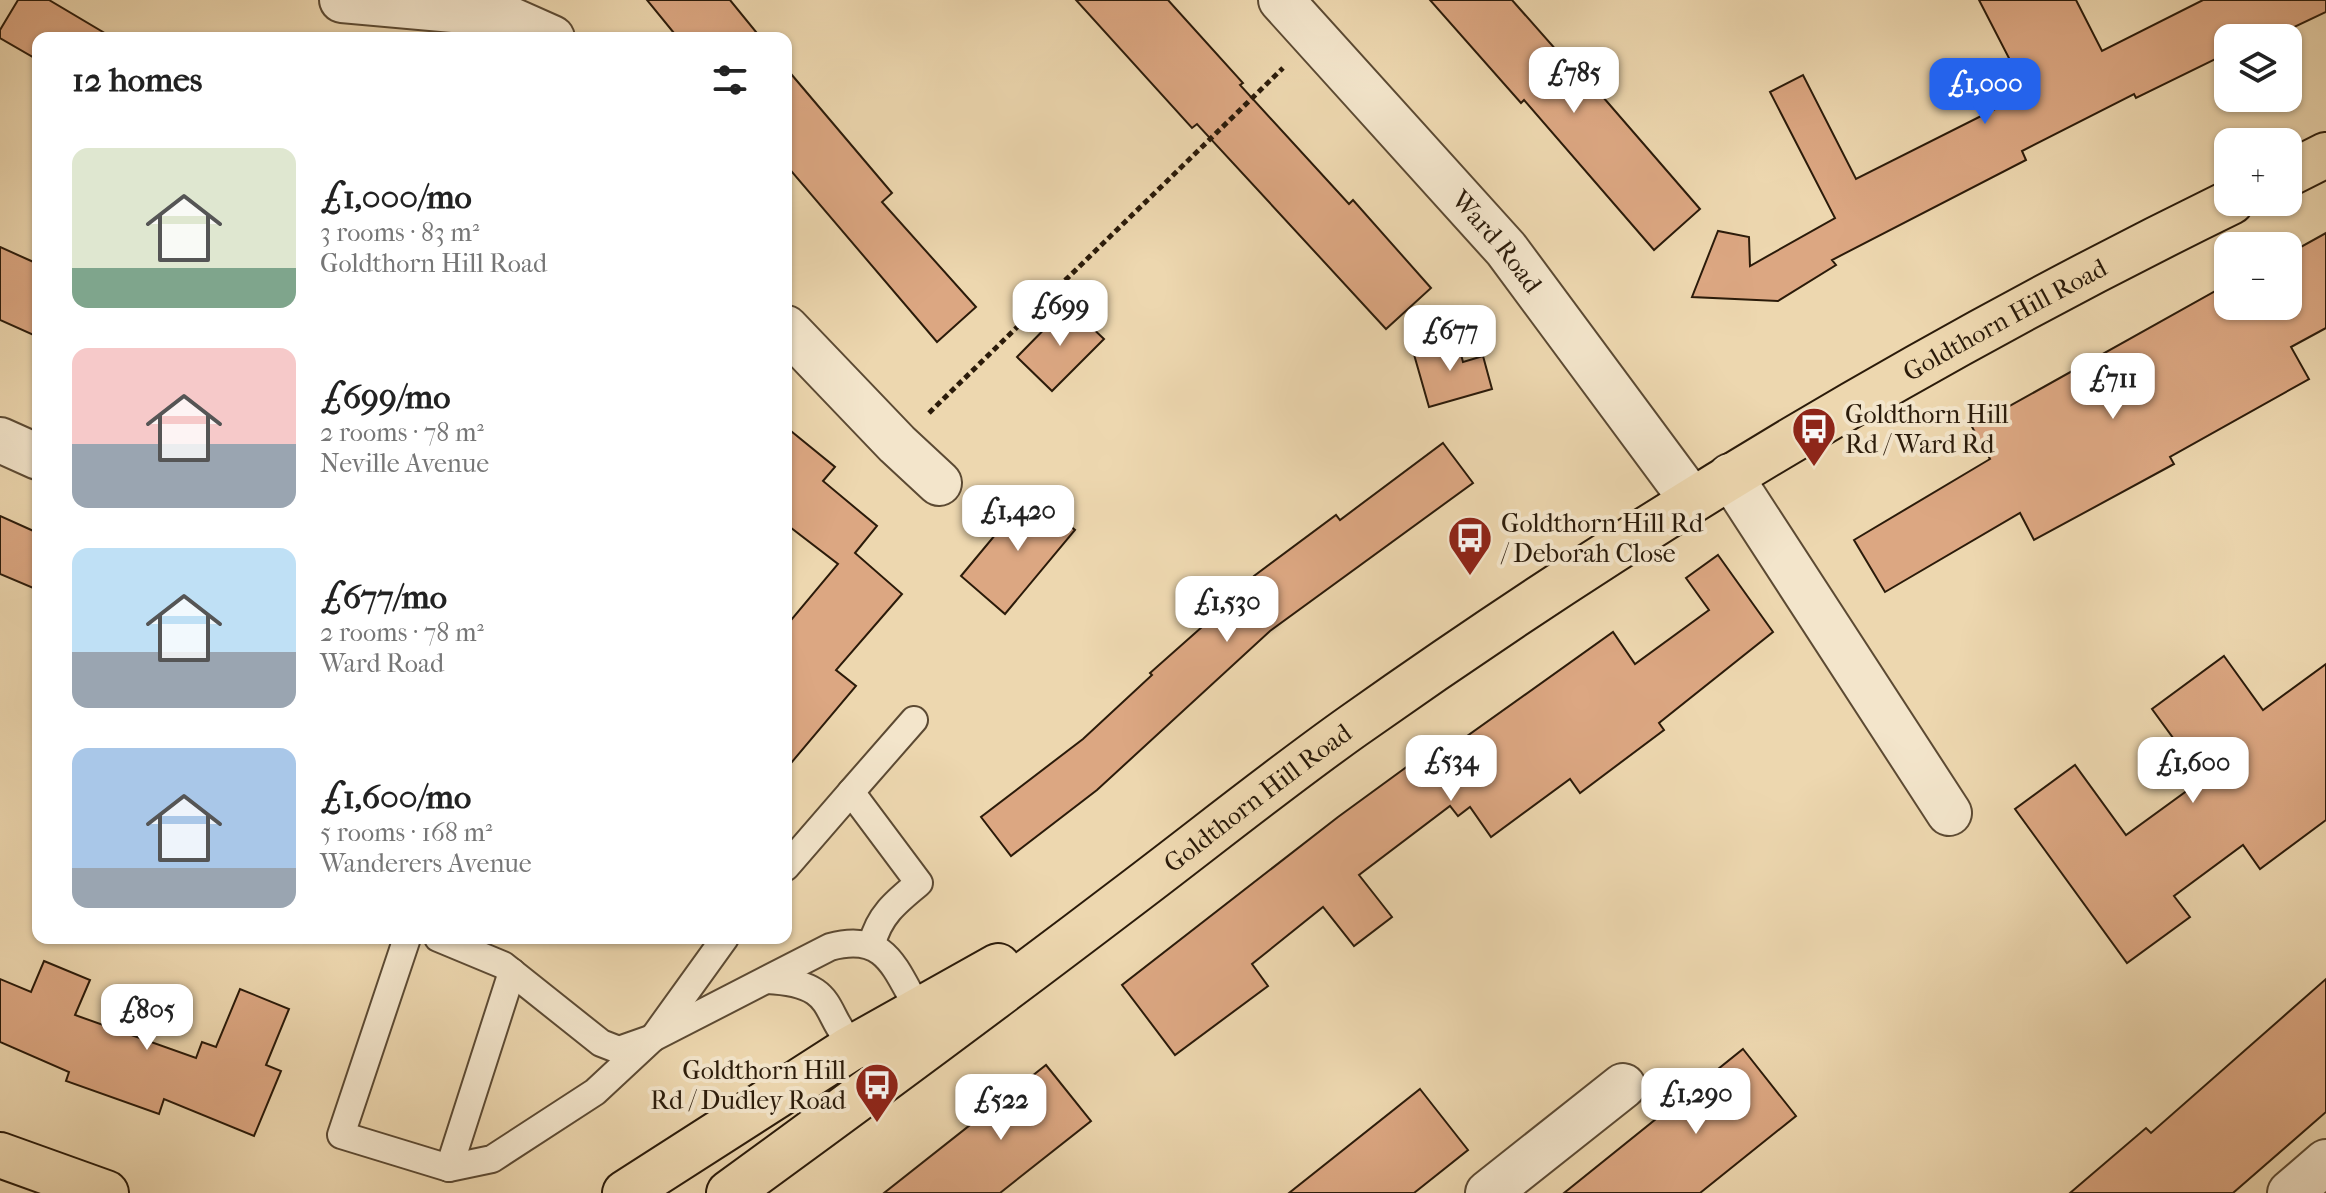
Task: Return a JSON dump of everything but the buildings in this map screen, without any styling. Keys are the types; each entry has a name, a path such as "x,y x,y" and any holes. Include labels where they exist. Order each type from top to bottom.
{"main road":[{"path":"2302,167 2326,155"},
{"name":"Goldthorn Hill Road","path":"729,1193 990,1001 1350,729 1534,601 1730,476 1893,381 2141,246 2214,210"},
{"name":"Goldthorn Hill Road","path":"625,1193 854,1046 1150,880"},
{"path":"0,1155 106,1193"}],"street":[{"path":"342,0 498,14 538,32"},
{"name":"Ward Road","path":"1281,0 1506,249 1692,500"},
{"path":"792,334 897,444 939,483"},
{"path":"0,440 32,454"},
{"path":"1730,476 1949,813"},
{"path":"1488,1193 1623,1086"},
{"path":"2290,1193 2326,1162"}],"lane":[{"path":"792,860 914,720"},
{"path":"851,792 919,883 885,914 877,925 872,944"},
{"path":"452,944 503,965 601,1043 619,1050 653,1038 830,947 854,941 872,944 886,955 919,1010"},
{"path":"405,944 341,1135 449,1168 480,1163 513,1147 595,1092 653,1038 721,944"},
{"path":"449,1168 512,972"},
{"path":"765,980 796,982 817,990 825,997 854,1046 872,1059 883,1056 960,1002 990,1001"}],"path":[{"path":"897,444 1082,260 1316,37"}],"place":[{"name":"Goldthorn Hill Rd / Ward Rd","path":"1814,468"},
{"name":"Goldthorn Hill Rd / Deborah Close","path":"1470,577"},
{"name":"Goldthorn Hill Rd / Dudley Road","path":"877,1124"}]}
